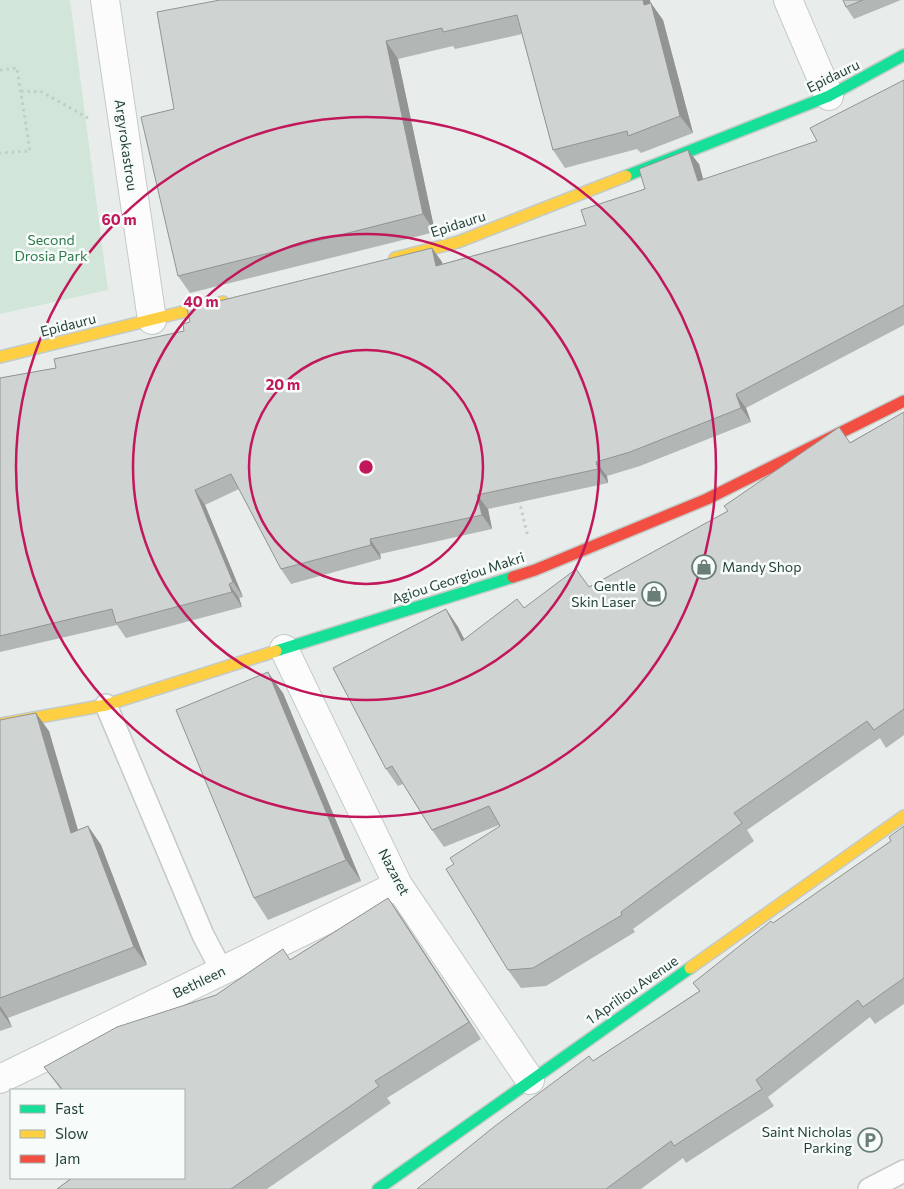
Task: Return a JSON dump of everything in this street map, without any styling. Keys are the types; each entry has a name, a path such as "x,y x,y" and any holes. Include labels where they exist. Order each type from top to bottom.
{"street":[{"name":"Argyrokastrou","path":"105,0 152,320"},
{"path":"788,0 829,96"},
{"name":"Epidauru","path":"382,262 458,242 829,96 904,56"},
{"name":"Epidauru","path":"0,357 238,298"},
{"name":"Agiou Georgiou Makri","path":"0,724 106,705 535,570 707,499 904,401"},
{"name":"Nazaret","path":"284,649 398,885 530,1080"},
{"name":"1 Apriliou Avenue","path":"378,1189 904,816"},
{"name":"Bethleen","path":"0,1079 398,885"}],"lane":[{"path":"106,705 203,935 222,971"},
{"path":"869,1189 904,1171"}],"path":[{"path":"0,70 17,68 30,151 0,153"},
{"path":"21,91 42,92 94,122 122,116"},
{"path":"517,493 535,570"}],"green space":[{"name":"Second Drosia Park","path":"0,0 70,0 108,290 0,314"}],"building":[{"path":"220,0 643,0 644,5 651,3 680,116 628,136 627,131 553,150 517,15 443,32 442,28 386,41 423,214 178,276 141,117 174,109 157,12"},
{"path":"843,0 863,0 846,7"},
{"path":"904,80 904,305 736,394 741,408 630,452 596,462 598,469 477,495 482,515 370,539 371,545 281,569 231,474 195,490 233,582 229,584 232,592 116,623 112,609 0,636 0,378 56,368 54,359 184,331 183,324 190,322 187,309 432,248 436,266 586,225 581,210 645,189 639,169 688,150 698,181 817,141 810,128"},
{"path":"904,412 904,709 874,730 867,721 734,813 742,823 621,912 622,915 533,968 508,970 446,869 454,864 450,858 500,826 489,806 432,830 392,766 386,769 333,668 446,609 462,641 517,599 524,608 576,569 589,587 728,511 724,506 839,427 850,443"},
{"path":"268,672 346,860 254,898 176,710"},
{"path":"36,713 71,833 88,826 134,947 0,998 0,720"},
{"path":"904,826 904,978 863,1007 858,1000 756,1080 762,1089 674,1146 671,1141 606,1189 417,1189 495,1126 589,1056 593,1061 700,991 693,983 771,921 773,923 891,841 889,837"},
{"path":"388,898 469,1022 375,1081 379,1086 231,1189 57,1189 71,1179 185,1179 185,1089 62,1089 44,1067 117,1027 216,995 283,949 290,960"}],"traffic: fast":[{"path":"626,176 829,96 904,55"},
{"path":"276,651 513,577"},
{"path":"378,1189 690,968"}],"traffic: slow":[{"path":"395,258 458,242 626,176"},
{"path":"0,357 223,302"},
{"path":"0,724 106,705 276,651"},
{"path":"690,968 904,816"}],"traffic: jam":[{"path":"513,577 535,570 707,499 904,401"}],"place":[{"name":"Mandy Shop","path":"704,567"},
{"name":"Gentle Skin Laser","path":"654,594"},
{"name":"Saint Nicholas Parking","path":"870,1140"}]}
